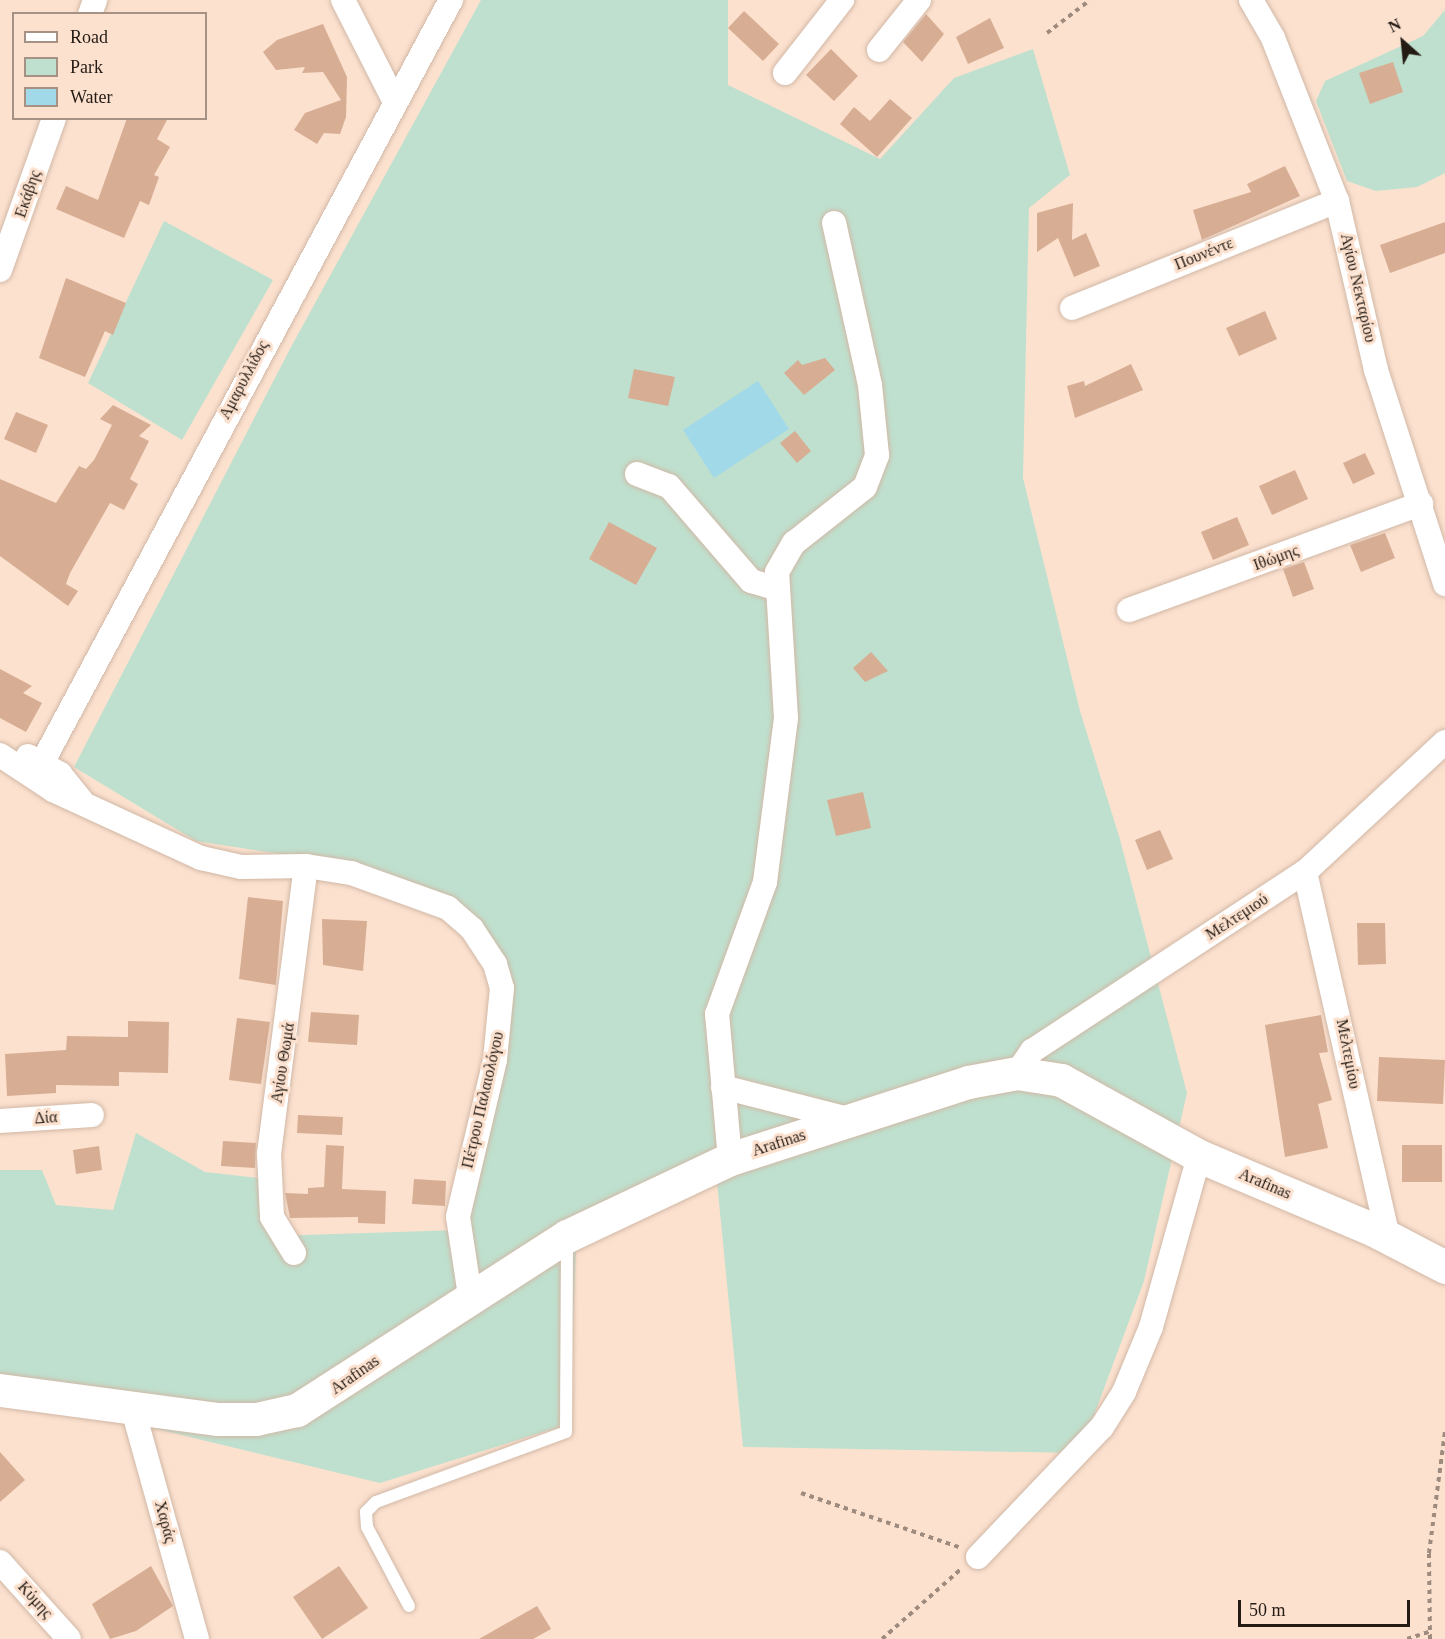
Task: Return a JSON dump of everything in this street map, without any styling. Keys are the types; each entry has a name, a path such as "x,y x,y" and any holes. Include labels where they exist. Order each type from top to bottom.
{"main road":[{"name":"Arafinas","path":"0,1390 243,1420 297,1410 470,1295 567,1236 730,1159 968,1082 1017,1073 1061,1080 1199,1156 1388,1237 1445,1267"}],"street":[{"path":"343,0 395,102"},
{"name":"Αμαρυλλίδος","path":"42,763 451,0"},
{"path":"785,73 842,0"},
{"path":"879,50 919,0"},
{"name":"Αγίου Νεκταρίου","path":"1251,0 1273,38 1337,201 1376,370 1445,584"},
{"name":"Εκάβης","path":"0,270 53,120"},
{"name":"Πουνέντε","path":"1072,308 1337,201"},
{"path":"730,1159 717,1014 765,882 786,718 776,588 786,554 865,487 877,455 870,385 834,223"},
{"path":"638,474 669,486 751,581 776,588"},
{"name":"Ιθώμης","path":"1130,610 1421,504"},
{"name":"Μελτεμιού","path":"1017,1073 1032,1051 1305,872 1445,742"},
{"path":"1,756 30,756 42,763 64,777 86,806"},
{"name":"Πέτρου Παλαιολόγου","path":"1,756 86,806 221,864 306,866 351,873 448,908 472,929 495,964 502,1008 495,1060 458,1217 470,1295"},
{"name":"Αγίου Θωμά","path":"294,1253 272,1217 269,1154 306,866"},
{"name":"Μελτεμίου","path":"1305,872 1388,1237"},
{"path":"723,1087 849,1119"},
{"name":"Δία","path":"0,1121 92,1115"},
{"path":"978,1557 1102,1427 1124,1392 1151,1328 1199,1156"},
{"name":"Χαράς","path":"132,1406 197,1639"},
{"name":"Κύμης","path":"0,1562 69,1639"}],"lane":[{"path":"410,1606 367,1527 366,1512 376,1502 566,1432 567,1236"}],"path":[{"path":"1047,33 1090,0"},
{"path":"1430,1639 1429,1553 1445,1432"},
{"path":"801,1493 909,1527 978,1557 882,1639"},
{"path":"1407,1639 1430,1632"}],"green space":[{"path":"481,0 728,0 728,85 880,159 954,78 1033,49 1070,175 1029,208 1023,478 1080,711 1119,836 1187,1093 1144,1281 1080,1453 743,1447 714,1151 577,1229 569,1424 380,1483 0,1391 0,1170 42,1170 56,1205 113,1210 136,1133 205,1172 259,1178 271,1236 461,1230 513,980 466,914 344,864 196,841 74,767 291,347"},
{"path":"1445,10 1445,173 1417,187 1376,191 1347,181 1316,101 1325,81 1423,36"},
{"path":"164,221 273,280 182,440 88,383"}],"water":[{"path":"758,381 789,429 714,478 683,430"}],"building":[{"path":"744,11 779,44 763,61 728,28"},
{"path":"926,14 944,34 922,62 903,42"},
{"path":"990,18 1004,48 968,64 956,37"},
{"path":"323,24 347,77 346,117 340,134 324,133 317,144 294,130 305,113 341,100 323,72 302,73 305,67 276,70 263,52 277,40"},
{"path":"831,49 858,76 834,101 806,75"},
{"path":"1393,62 1403,92 1370,104 1359,73"},
{"path":"890,99 912,118 877,157 840,124 854,107 870,121"},
{"path":"126,120 167,120 157,139 170,147 154,175 159,177 149,205 140,201 124,238 56,209 66,186 98,200"},
{"path":"1285,166 1300,196 1202,240 1193,210 1251,192 1247,184"},
{"path":"1073,203 1072,240 1086,233 1100,266 1074,277 1058,238 1037,252 1037,213"},
{"path":"1445,222 1445,253 1390,273 1380,245"},
{"path":"66,278 126,303 113,335 105,331 85,377 39,358"},
{"path":"1265,311 1277,339 1239,356 1226,328"},
{"path":"825,358 835,370 804,395 784,373 798,360 802,365"},
{"path":"1131,364 1143,390 1075,418 1067,386 1084,381 1085,386"},
{"path":"634,369 675,377 668,406 628,398"},
{"path":"113,405 151,425 139,436 149,441 130,479 138,484 124,510 110,503 70,573 66,584 78,591 68,606 0,556 0,479 56,503 79,466 86,469 94,460 112,425 100,419"},
{"path":"16,412 48,425 36,453 4,439"},
{"path":"795,431 811,451 797,463 780,443"},
{"path":"1365,453 1375,474 1353,484 1343,463"},
{"path":"1295,470 1308,499 1272,515 1259,486"},
{"path":"1237,517 1249,545 1213,560 1201,532"},
{"path":"609,522 657,548 636,585 589,559"},
{"path":"1385,533 1395,558 1361,572 1350,545"},
{"path":"1304,562 1314,589 1293,597 1283,569"},
{"path":"871,652 888,671 865,682 853,668"},
{"path":"0,669 32,686 23,693 42,703 26,732 0,718"},
{"path":"863,792 871,828 836,836 827,800"},
{"path":"1160,830 1173,859 1147,870 1135,840"},
{"path":"248,897 283,901 276,985 239,979"},
{"path":"322,919 367,921 363,971 323,965"},
{"path":"1357,923 1385,923 1386,964 1358,965"},
{"path":"311,1012 359,1015 357,1045 308,1042"},
{"path":"1321,1015 1328,1052 1319,1053 1332,1100 1318,1104 1328,1148 1285,1157 1265,1025"},
{"path":"237,1018 270,1022 261,1084 229,1080"},
{"path":"128,1021 169,1022 168,1073 119,1072 119,1086 56,1085 56,1093 7,1096 5,1054 66,1050 67,1036 128,1037"},
{"path":"1379,1057 1445,1060 1443,1104 1377,1101"},
{"path":"298,1115 343,1117 342,1135 297,1133"},
{"path":"223,1141 256,1143 255,1168 221,1166"},
{"path":"326,1145 344,1146 342,1189 386,1191 385,1224 358,1223 358,1217 290,1218 285,1193 308,1194 308,1188 324,1187"},
{"path":"1402,1145 1442,1145 1442,1182 1402,1182"},
{"path":"99,1146 102,1170 76,1174 73,1150"},
{"path":"414,1179 446,1181 445,1206 412,1204"},
{"path":"0,1452 25,1480 0,1502"},
{"path":"151,1566 173,1606 136,1631 110,1639 92,1604"},
{"path":"339,1566 368,1608 322,1639 293,1597"},
{"path":"537,1606 551,1629 533,1639 479,1639"}]}
